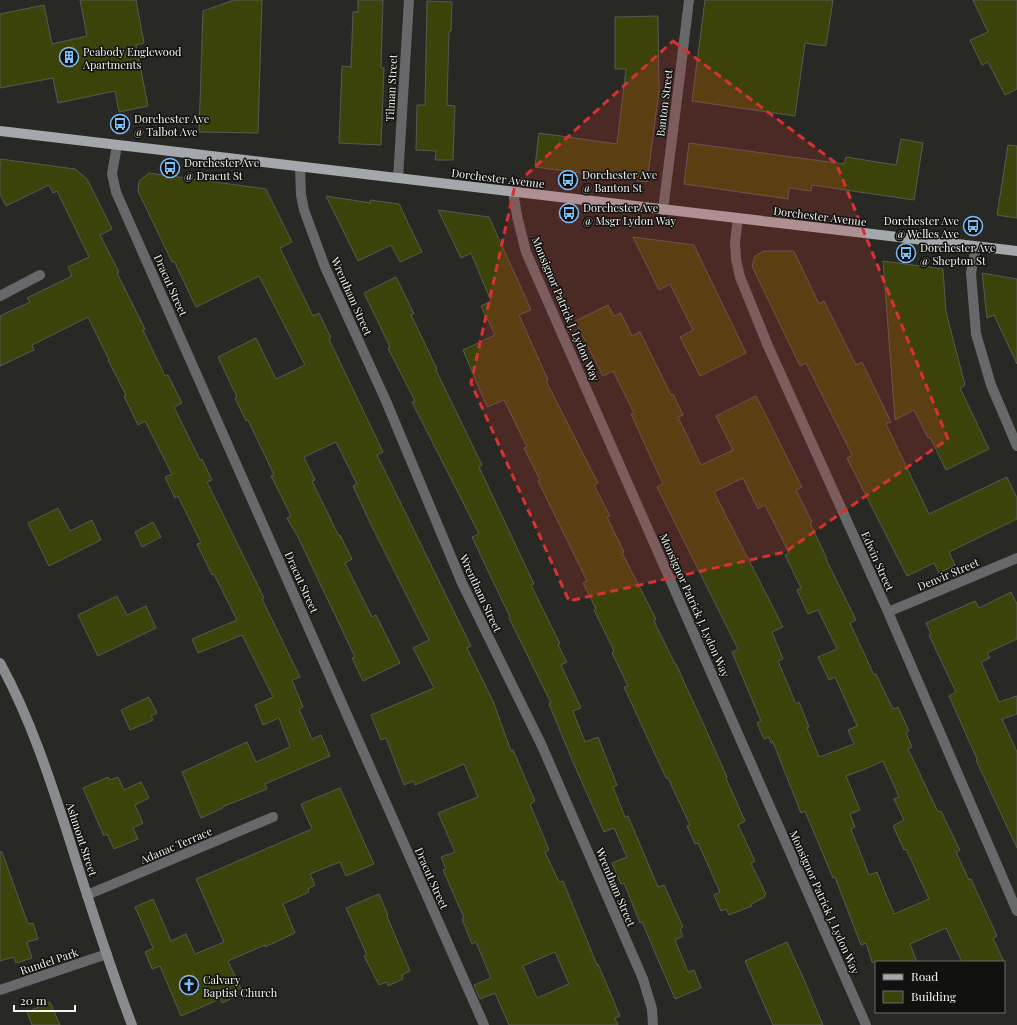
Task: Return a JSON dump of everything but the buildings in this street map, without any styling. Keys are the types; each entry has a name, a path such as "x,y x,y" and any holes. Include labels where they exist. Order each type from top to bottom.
{"main road":[{"name":"Dorchester Avenue","path":"0,131 1017,252"},
{"name":"Ashmont Street","path":"0,663 26,716 43,758 87,895 132,1025"}],"street":[{"name":"Tilman Street","path":"398,178 409,0"},
{"name":"Banton Street","path":"662,210 689,0"},
{"name":"Dracut Street","path":"117,145 112,174 116,192 484,1025"},
{"name":"Wrentham Street","path":"300,167 301,196 304,210 325,267 386,401 462,583 542,746 634,957 643,979 652,1009 653,1025"},
{"name":"Monsignor Patrick J. Lydon Way","path":"512,192 526,252 866,1025"},
{"name":"Edwin Street","path":"738,218 734,242 740,277 768,346 888,612 1017,911"},
{"path":"976,247 972,273 976,334 991,385 1017,446"},
{"path":"0,296 40,275"},
{"name":"Denvir Street","path":"888,612 1017,558"},
{"name":"Adanac Terrace","path":"87,895 273,816"},
{"name":"Rundel Park","path":"0,990 107,954"}],"highlighted area":[{"path":"673,41 836,163 948,439 785,552 569,601 471,383 515,185"}],"place":[{"name":"Peabody Englewood Apartments","path":"69,57"},
{"name":"Dorchester Ave @ Talbot Ave","path":"120,124"},
{"name":"Dorchester Ave @ Dracut St","path":"170,168"},
{"name":"Dorchester Ave @ Banton St","path":"568,180"},
{"name":"Dorchester Ave @ Msgr Lydon Way","path":"569,213"},
{"name":"Dorchester Ave @ Welles Ave","path":"973,226"},
{"name":"Dorchester Ave @ Shepton St","path":"906,253"},
{"name":"Calvary Baptist Church","path":"189,985"}]}
